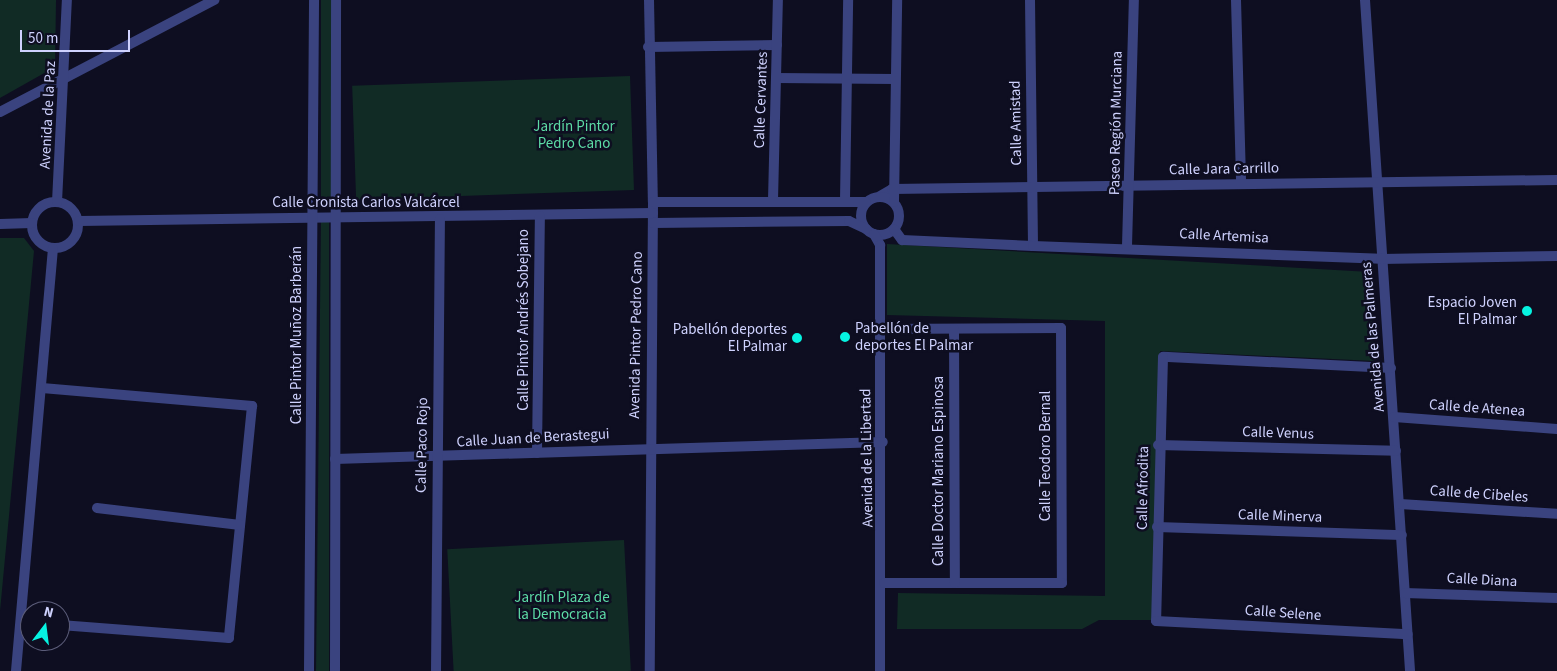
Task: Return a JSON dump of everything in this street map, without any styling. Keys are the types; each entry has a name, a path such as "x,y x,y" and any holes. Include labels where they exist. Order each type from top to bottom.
{"street":[{"name":"Avenida de la Paz","path":"57,202 66,75 67,0"},
{"path":"0,112 66,75 214,0"},
{"name":"Calle Pintor Muñoz Barberán","path":"309,671 314,0"},
{"path":"334,671 337,217 336,0"},
{"name":"Avenida Pintor Pedro Cano","path":"649,0 648,47 653,202 650,671"},
{"name":"Calle Cervantes","path":"773,200 778,0"},
{"path":"845,200 848,0"},
{"path":"866,202 860,215 880,244 891,232 900,216 894,202 892,189 897,0"},
{"name":"Calle Amistad","path":"1030,0 1033,246"},
{"name":"Paseo Región Murciana","path":"1126,246 1130,186 1134,0"},
{"path":"1236,0 1241,183"},
{"name":"Avenida de las Palmeras","path":"1364,0 1381,259 1391,368 1410,671"},
{"path":"648,47 777,45"},
{"path":"776,78 895,79"},
{"name":"Calle Jara Carrillo","path":"892,189 1032,190 1241,183 1557,180"},
{"path":"653,202 845,200 866,202 892,189"},
{"path":"880,196 894,202"},
{"path":"57,202 71,208 79,221 73,242 53,249 37,240 32,223 40,208 57,202"},
{"name":"Calle Cronista Carlos Valcárcel","path":"79,221 540,216 849,221 870,232"},
{"name":"Calle Pintor Andrés Sobejano","path":"537,453 540,216"},
{"name":"Calle Paco Rojo","path":"436,671 440,218"},
{"path":"0,224 32,223"},
{"path":"870,232 891,232"},
{"name":"Calle Artemisa","path":"891,232 902,240 1033,246 1126,246 1381,259 1557,256"},
{"name":"Avenida de la Libertad","path":"880,244 879,329 883,442 884,583 880,671"},
{"path":"27,601 53,249"},
{"path":"879,329 954,328"},
{"name":"Calle Teodoro Bernal","path":"954,328 1060,328 1062,583 955,583"},
{"name":"Calle Doctor Mariano Espinosa","path":"954,328 955,583"},
{"name":"Calle Afrodita","path":"1156,620 1158,445 1163,357 1391,368"},
{"path":"42,388 252,406 229,638 70,626"},
{"name":"Calle de Atenea","path":"1394,417 1557,429"},
{"name":"Calle Juan de Berastegui","path":"335,459 437,458 650,447 883,442"},
{"name":"Calle Venus","path":"1158,445 1396,452"},
{"name":"Calle de Cibeles","path":"1400,504 1557,514"},
{"path":"97,508 240,525"},
{"name":"Calle Minerva","path":"1157,527 1402,535"},
{"path":"884,583 955,583"},
{"name":"Calle Diana","path":"1405,593 1557,598"},
{"name":"Calle Selene","path":"1156,620 1408,634"},
{"path":"16,671 20,651"}],"green space":[{"path":"0,0 56,0 55,67 0,98"},
{"path":"321,0 332,0 332,206 321,206"},
{"name":"Jardín Pintor Pedro Cano","path":"630,76 634,190 356,200 352,86"},
{"path":"329,221 329,671 316,671 321,222"},
{"path":"0,238 24,238 34,251 0,611"},
{"path":"887,244 1370,272 1375,361 1160,351 1152,620 1099,620 1082,629 897,629 898,593 1105,596 1105,321 887,315"},
{"name":"Jardín Plaza de la Democracia","path":"624,540 631,671 454,671 447,549"}],"place":[{"name":"Espacio Joven El Palmar","path":"1527,311"},
{"name":"Pabellón de deportes El Palmar","path":"845,337"},
{"name":"Pabellón deportes El Palmar","path":"797,338"}]}
